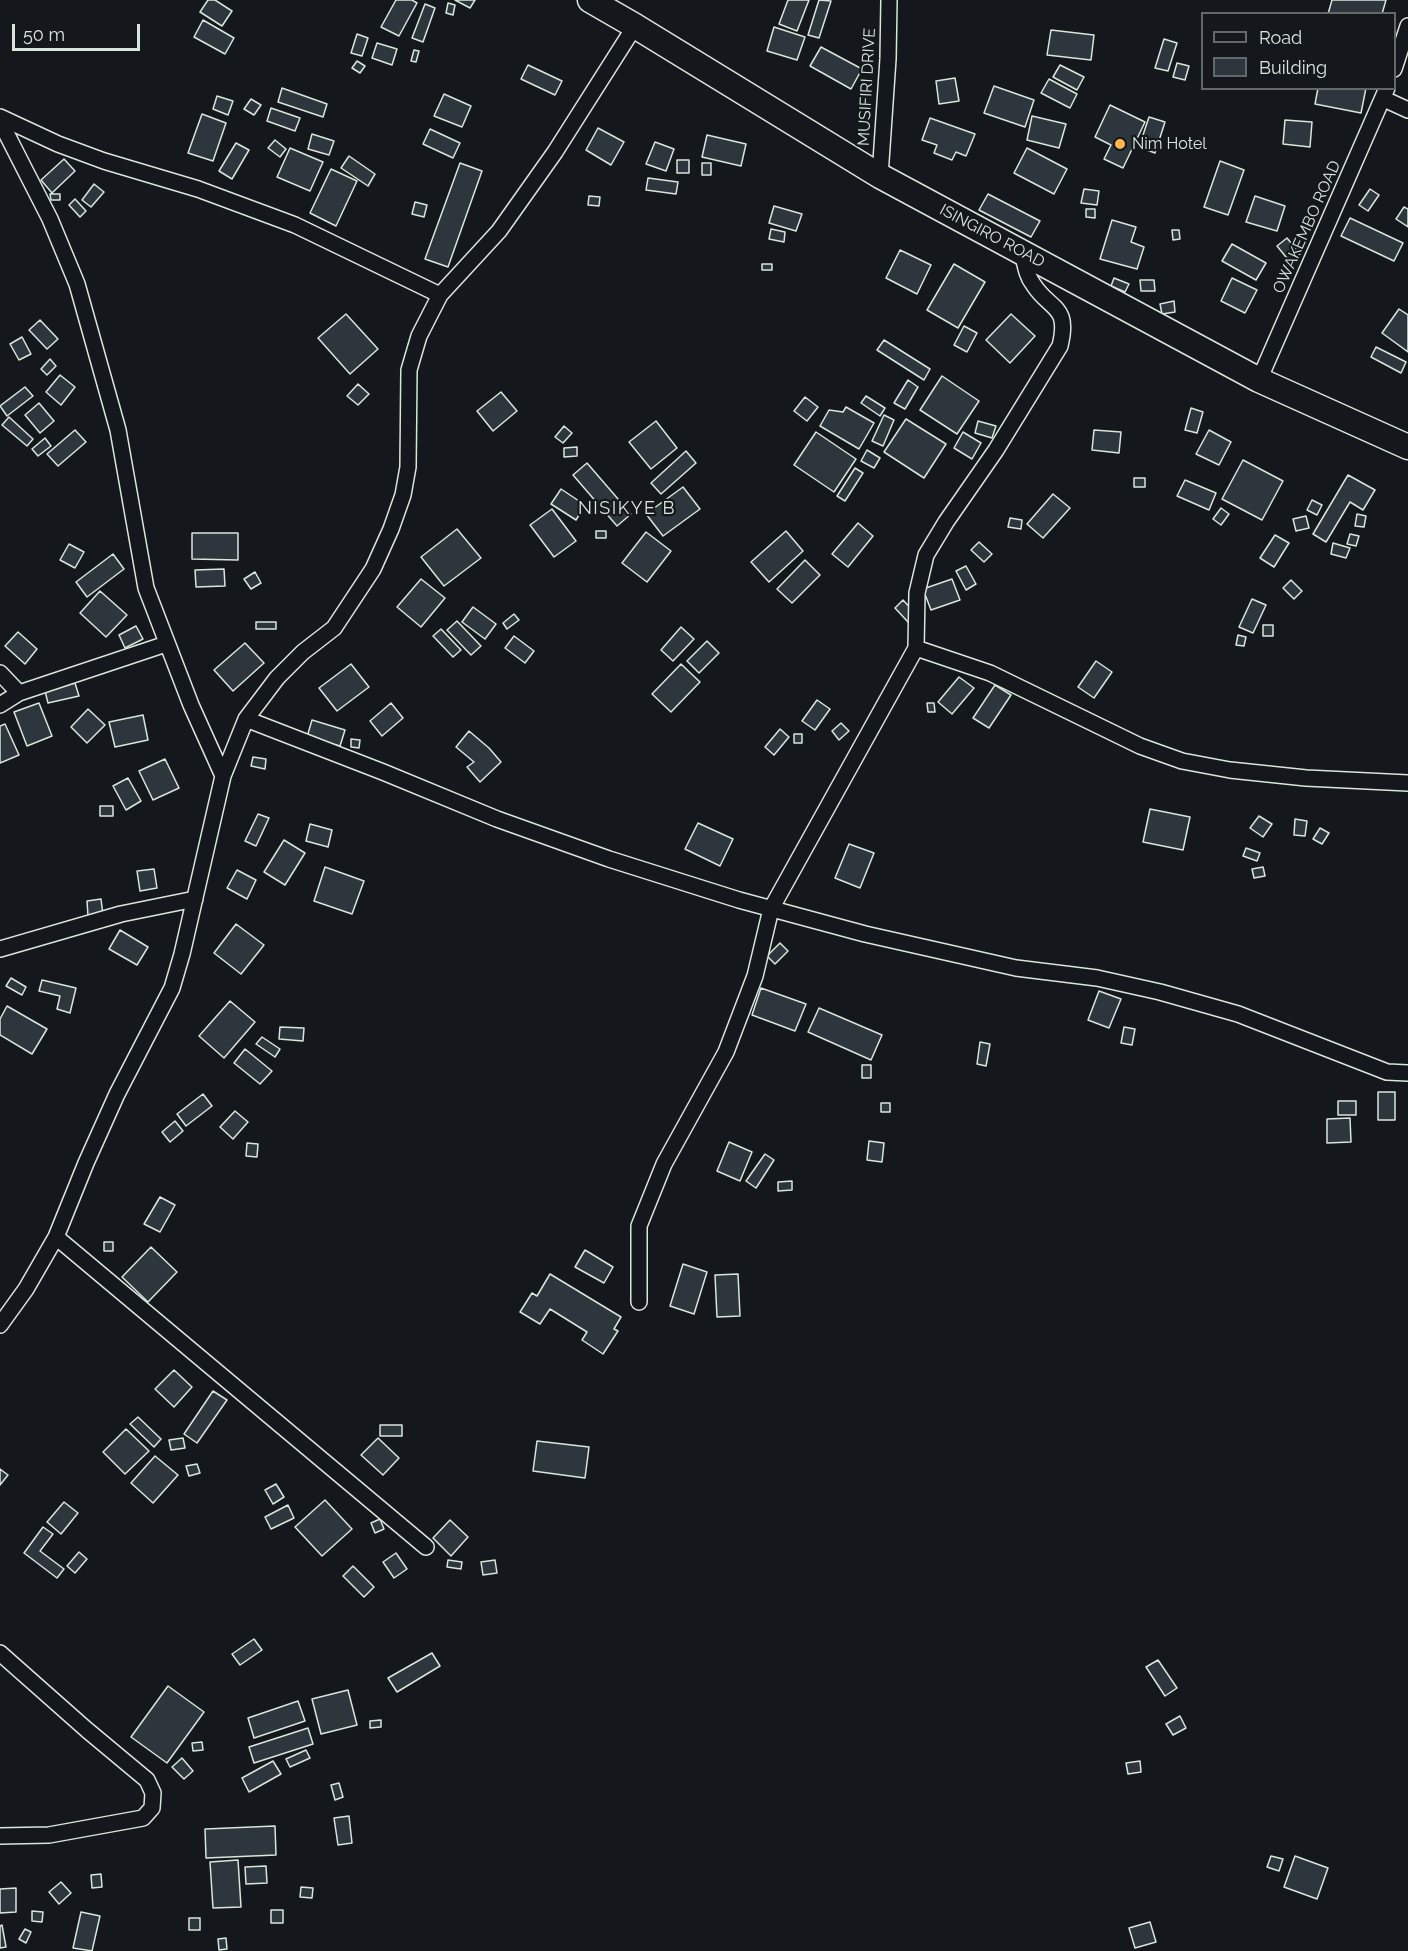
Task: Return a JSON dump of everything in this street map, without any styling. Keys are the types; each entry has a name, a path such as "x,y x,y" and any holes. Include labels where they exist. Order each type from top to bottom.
{"main road":[{"name":"ISINGIRO ROAD","path":"590,0 880,176 1259,380 1408,447"}],"street":[{"name":"MUSIFIRI DRIVE","path":"880,176 888,59 889,0"},
{"path":"0,1325 26,1289 56,1237 117,1094 172,988 223,776 246,719 277,678 303,652 334,628 373,569 391,529 403,495 408,467 409,370 419,336 440,295 499,231 555,152 635,26"},
{"path":"1396,66 1408,26"},
{"path":"1386,94 1408,110"},
{"name":"OWAKEMBO ROAD","path":"1259,380 1386,94"},
{"path":"0,119 104,161 198,189 295,225 440,295"},
{"path":"0,119 50,219 77,284 118,429 146,588 166,644 223,776"},
{"path":"639,1302 639,1226 664,1164 726,1052 755,976 771,909 916,648 917,593 927,555 946,522 996,450 1060,346 1063,321 1056,307 1034,286 1027,274 1022,252"},
{"path":"0,705 19,693 51,680 166,644"},
{"path":"916,648 990,674 1140,746 1182,761 1230,770 1306,778 1408,783"},
{"path":"0,673 19,693"},
{"path":"246,719 497,819 609,859 771,909 865,934 1016,968 1097,978 1160,992 1238,1014 1387,1072 1408,1073"},
{"path":"0,949 121,914 195,899"},
{"path":"56,1237 426,1547"},
{"path":"0,1653 147,1780 153,1793 152,1808 143,1818 49,1835 0,1836"}],"building":[{"path":"208,0 215,0 232,11 222,26 200,12"},
{"path":"396,0 412,0 417,3 399,36 381,27"},
{"path":"455,0 475,0 470,8"},
{"path":"788,0 809,0 797,31 779,24"},
{"path":"819,0 831,1 819,38 808,35"},
{"path":"1332,0 1386,0 1383,12 1329,12"},
{"path":"448,3 455,5 453,15 446,13"},
{"path":"425,4 435,8 423,42 412,38"},
{"path":"203,20 234,38 225,54 194,37"},
{"path":"774,27 805,37 797,60 767,51"},
{"path":"1051,30 1094,35 1091,60 1047,55"},
{"path":"357,34 368,38 362,56 351,53"},
{"path":"1164,39 1177,43 1168,71 1155,68"},
{"path":"377,43 397,49 392,65 372,58"},
{"path":"821,47 862,69 851,89 810,66"},
{"path":"414,50 419,51 416,62 411,61"},
{"path":"357,61 365,66 360,73 352,68"},
{"path":"1177,63 1189,66 1185,80 1173,77"},
{"path":"528,65 562,81 555,95 521,79"},
{"path":"1060,65 1084,77 1077,90 1053,77"},
{"path":"955,78 959,101 939,104 936,81"},
{"path":"1049,79 1077,94 1070,108 1041,93"},
{"path":"994,86 1034,100 1025,127 984,113"},
{"path":"282,88 327,104 323,117 278,102"},
{"path":"1318,90 1366,90 1361,113 1315,104"},
{"path":"444,94 471,106 462,127 434,116"},
{"path":"217,96 233,101 228,115 213,109"},
{"path":"251,99 261,105 254,115 244,109"},
{"path":"1110,105 1145,122 1123,168 1104,159 1111,145 1095,137"},
{"path":"271,108 300,118 295,131 267,121"},
{"path":"202,114 226,123 213,161 188,153"},
{"path":"1032,116 1066,124 1059,148 1027,140"},
{"path":"1149,117 1165,122 1155,153 1139,147"},
{"path":"930,118 975,134 966,156 956,152 952,160 934,153 937,145 922,140"},
{"path":"1285,120 1312,122 1310,147 1283,144"},
{"path":"598,128 624,142 611,165 586,150"},
{"path":"430,129 460,143 453,158 423,144"},
{"path":"312,134 334,141 329,155 308,149"},
{"path":"707,135 746,144 741,166 702,157"},
{"path":"275,140 286,149 280,157 268,148"},
{"path":"655,142 674,149 666,171 646,164"},
{"path":"236,143 249,150 232,179 219,171"},
{"path":"290,148 323,162 310,191 277,177"},
{"path":"1027,148 1067,169 1054,194 1014,173"},
{"path":"349,156 375,174 368,186 341,168"},
{"path":"64,159 75,171 52,193 41,180"},
{"path":"677,160 689,160 689,173 677,173"},
{"path":"1220,161 1244,170 1228,215 1204,207"},
{"path":"460,163 482,171 448,267 425,259"},
{"path":"702,163 711,163 711,175 702,175"},
{"path":"331,169 357,181 336,226 310,213"},
{"path":"648,178 678,182 676,194 646,190"},
{"path":"94,184 104,192 91,207 82,200"},
{"path":"1084,189 1099,191 1097,205 1081,203"},
{"path":"1370,189 1379,195 1368,211 1359,205"},
{"path":"50,194 60,194 60,200 51,200"},
{"path":"988,194 1040,221 1031,237 979,210"},
{"path":"589,196 600,197 599,206 588,205"},
{"path":"1255,196 1285,206 1277,231 1246,222"},
{"path":"75,199 86,211 80,217 69,205"},
{"path":"415,202 427,205 424,217 412,214"},
{"path":"774,206 802,214 796,231 769,223"},
{"path":"1404,207 1408,209 1408,227 1396,219"},
{"path":"1086,209 1095,209 1095,218 1086,217"},
{"path":"1350,218 1403,243 1394,261 1341,236"},
{"path":"1112,220 1136,227 1131,242 1144,247 1137,269 1100,259"},
{"path":"771,229 785,232 784,242 769,239"},
{"path":"1172,230 1179,230 1180,239 1173,240"},
{"path":"1287,238 1300,254 1290,262 1277,246"},
{"path":"1232,244 1266,263 1256,280 1222,261"},
{"path":"900,250 931,265 917,294 886,278"},
{"path":"762,264 772,264 772,270 762,270"},
{"path":"954,264 985,282 958,328 927,310"},
{"path":"1114,278 1129,284 1125,292 1111,286"},
{"path":"1232,278 1257,290 1245,313 1221,301"},
{"path":"1140,280 1154,280 1155,291 1141,291"},
{"path":"1174,301 1175,312 1162,314 1160,304"},
{"path":"1399,309 1408,315 1408,352 1382,333"},
{"path":"346,314 378,349 350,374 318,338"},
{"path":"1011,314 1035,336 1010,363 986,340"},
{"path":"40,320 58,339 47,349 29,330"},
{"path":"964,326 977,333 967,352 954,345"},
{"path":"22,337 31,354 19,360 10,344"},
{"path":"884,340 930,369 924,380 877,350"},
{"path":"1376,347 1406,362 1401,373 1371,357"},
{"path":"50,359 56,366 47,375 41,369"},
{"path":"60,375 75,387 61,405 46,392"},
{"path":"942,376 979,401 957,434 920,410"},
{"path":"908,380 918,387 905,409 894,403"},
{"path":"358,384 369,394 358,405 347,396"},
{"path":"25,387 33,396 7,416 0,406"},
{"path":"501,392 517,411 493,431 477,411"},
{"path":"866,396 885,408 880,416 861,403"},
{"path":"805,397 818,407 807,421 794,411"},
{"path":"39,403 54,421 40,433 25,415"},
{"path":"846,407 874,423 859,449 820,426 829,410 843,412"},
{"path":"1191,408 1203,412 1197,433 1185,430"},
{"path":"884,415 894,420 883,446 872,441"},
{"path":"9,417 33,439 27,446 2,425"},
{"path":"906,419 946,444 924,478 884,452"},
{"path":"656,421 677,448 651,469 629,442"},
{"path":"978,421 996,426 992,438 975,433"},
{"path":"564,426 572,433 563,443 555,437"},
{"path":"75,430 86,442 58,466 47,454"},
{"path":"1094,430 1121,432 1119,453 1092,450"},
{"path":"1209,430 1231,442 1219,465 1196,454"},
{"path":"816,432 856,459 834,492 794,465"},
{"path":"963,432 981,443 972,459 954,448"},
{"path":"45,438 51,446 38,456 32,449"},
{"path":"577,447 577,456 564,457 564,448"},
{"path":"867,450 880,458 874,468 861,461"},
{"path":"686,451 696,463 661,494 651,483"},
{"path":"1243,460 1283,481 1262,520 1222,499"},
{"path":"587,463 631,514 617,526 573,475"},
{"path":"855,468 863,473 845,501 837,496"},
{"path":"1348,475 1375,490 1363,510 1350,502 1326,542 1313,534"},
{"path":"1134,478 1145,478 1145,487 1134,487"},
{"path":"1185,480 1216,493 1209,510 1177,496"},
{"path":"683,487 700,509 663,536 646,514"},
{"path":"561,489 585,505 576,520 551,504"},
{"path":"1053,494 1070,508 1043,538 1027,524"},
{"path":"1312,500 1322,505 1317,515 1307,510"},
{"path":"1221,508 1229,514 1221,525 1213,519"},
{"path":"552,509 576,541 554,557 530,525"},
{"path":"1357,514 1366,516 1364,527 1355,526"},
{"path":"1306,516 1309,528 1296,531 1293,519"},
{"path":"1010,518 1022,520 1021,529 1008,527"},
{"path":"858,523 873,536 848,567 832,554"},
{"path":"457,529 481,558 444,586 421,557"},
{"path":"596,531 606,531 606,538 596,538"},
{"path":"786,531 803,551 769,582 751,562"},
{"path":"646,532 671,551 647,582 622,563"},
{"path":"192,533 238,533 238,560 192,559"},
{"path":"1350,534 1359,536 1356,546 1347,544"},
{"path":"1275,535 1289,543 1274,567 1260,558"},
{"path":"979,542 992,554 984,562 971,550"},
{"path":"1333,543 1350,548 1346,558 1331,554"},
{"path":"69,544 84,552 75,568 60,560"},
{"path":"113,554 124,569 87,597 76,582"},
{"path":"805,560 820,575 792,603 777,589"},
{"path":"966,566 976,584 966,590 956,571"},
{"path":"224,569 225,586 196,587 195,570"},
{"path":"255,572 261,583 251,589 244,579"},
{"path":"421,579 445,598 421,627 397,607"},
{"path":"952,579 960,600 931,610 923,589"},
{"path":"1291,580 1302,591 1294,599 1283,588"},
{"path":"100,591 127,615 106,637 80,613"},
{"path":"1252,599 1266,605 1253,633 1239,627"},
{"path":"903,600 916,614 908,622 895,608"},
{"path":"473,607 496,624 485,639 462,622"},
{"path":"514,614 519,620 507,629 503,623"},
{"path":"457,621 481,646 471,655 447,630"},
{"path":"256,622 276,622 276,629 256,629"},
{"path":"1263,625 1273,625 1273,636 1263,636"},
{"path":"136,626 143,639 125,648 119,635"},
{"path":"681,627 694,639 673,661 661,650"},
{"path":"441,629 461,650 453,657 433,636"},
{"path":"18,632 37,649 25,664 5,646"},
{"path":"1238,635 1246,637 1244,646 1236,645"},
{"path":"514,636 534,651 525,663 505,648"},
{"path":"707,641 719,653 699,673 687,661"},
{"path":"245,643 264,663 233,691 214,670"},
{"path":"1096,661 1112,672 1094,698 1078,687"},
{"path":"351,664 369,687 337,711 319,688"},
{"path":"681,664 700,682 671,712 652,694"},
{"path":"959,677 974,688 952,714 938,702"},
{"path":"75,683 79,696 48,703 45,691"},
{"path":"995,685 1011,695 989,728 973,718"},
{"path":"817,700 830,709 815,730 802,721"},
{"path":"39,703 52,736 27,746 14,712"},
{"path":"391,703 403,718 382,736 370,721"},
{"path":"927,703 934,703 935,712 928,712"},
{"path":"88,709 105,725 87,743 71,727"},
{"path":"143,715 148,740 115,747 109,722"},
{"path":"312,720 345,730 340,746 307,737"},
{"path":"841,723 849,731 839,740 832,731"},
{"path":"5,724 19,755 0,763 0,726"},
{"path":"780,729 789,737 774,755 765,747"},
{"path":"469,731 501,762 480,782 467,767 474,762 456,747"},
{"path":"794,734 802,734 802,743 794,743"},
{"path":"351,739 360,740 359,748 351,747"},
{"path":"253,757 266,759 265,769 251,766"},
{"path":"165,759 179,788 153,800 139,771"},
{"path":"128,778 141,801 126,810 113,786"},
{"path":"100,806 113,806 113,816 100,816"},
{"path":"1150,809 1190,817 1183,850 1143,842"},
{"path":"258,814 269,818 256,846 245,841"},
{"path":"1259,816 1272,824 1263,837 1250,828"},
{"path":"1295,819 1307,821 1305,836 1294,835"},
{"path":"698,823 733,839 720,866 685,849"},
{"path":"310,824 332,830 328,847 306,841"},
{"path":"1320,828 1329,833 1322,844 1313,839"},
{"path":"284,840 305,853 285,885 264,872"},
{"path":"849,844 874,853 860,888 835,878"},
{"path":"1246,848 1260,853 1257,861 1243,856"},
{"path":"325,867 364,881 352,914 314,901"},
{"path":"1263,867 1265,876 1254,878 1252,869"},
{"path":"154,869 157,888 140,891 137,871"},
{"path":"237,870 256,880 247,899 227,888"},
{"path":"101,899 103,915 88,916 87,901"},
{"path":"236,924 264,945 241,974 214,953"},
{"path":"120,930 148,947 137,965 109,949"},
{"path":"780,943 788,951 775,964 767,956"},
{"path":"11,978 26,987 22,995 6,986"},
{"path":"42,980 76,988 70,1013 57,1009 60,996 39,991"},
{"path":"761,988 806,1004 795,1031 752,1015"},
{"path":"1099,991 1121,999 1109,1028 1088,1020"},
{"path":"230,1001 255,1022 224,1058 199,1036"},
{"path":"7,1006 47,1029 32,1054 0,1035 0,1019"},
{"path":"819,1008 882,1035 871,1060 808,1032"},
{"path":"280,1027 304,1028 303,1041 279,1039"},
{"path":"1124,1027 1135,1029 1132,1045 1121,1043"},
{"path":"262,1037 280,1049 275,1057 256,1044"},
{"path":"980,1042 990,1044 986,1066 977,1064"},
{"path":"245,1049 272,1071 260,1084 234,1063"},
{"path":"862,1065 871,1065 871,1078 862,1078"},
{"path":"1378,1092 1395,1092 1395,1120 1378,1120"},
{"path":"203,1094 212,1106 186,1126 177,1114"},
{"path":"1338,1101 1356,1101 1356,1115 1338,1115"},
{"path":"881,1103 890,1103 890,1112 881,1112"},
{"path":"235,1111 248,1122 233,1139 220,1127"},
{"path":"1350,1118 1351,1142 1327,1143 1327,1119"},
{"path":"175,1121 183,1131 170,1142 162,1132"},
{"path":"869,1141 884,1143 882,1162 867,1160"},
{"path":"729,1142 752,1152 740,1181 717,1171"},
{"path":"247,1143 258,1144 257,1157 246,1156"},
{"path":"765,1154 774,1160 756,1188 746,1181"},
{"path":"792,1181 792,1190 778,1191 778,1182"},
{"path":"160,1197 175,1205 160,1232 144,1224"},
{"path":"104,1242 113,1242 113,1251 104,1251"},
{"path":"151,1247 177,1272 148,1302 122,1277"},
{"path":"585,1250 613,1267 604,1283 575,1267"},
{"path":"683,1264 707,1272 694,1314 670,1306"},
{"path":"550,1274 621,1317 614,1329 618,1331 603,1354 582,1340 587,1332 550,1309 540,1324 520,1312 532,1293 537,1296"},
{"path":"738,1274 740,1316 717,1317 715,1275"},
{"path":"174,1370 192,1387 174,1407 155,1389"},
{"path":"213,1391 227,1400 197,1443 184,1434"},
{"path":"138,1417 161,1439 154,1447 130,1424"},
{"path":"380,1425 402,1425 402,1436 380,1436"},
{"path":"126,1429 149,1451 125,1474 103,1452"},
{"path":"183,1438 185,1448 171,1450 169,1440"},
{"path":"378,1438 399,1458 383,1475 361,1455"},
{"path":"537,1441 589,1447 585,1478 533,1471"},
{"path":"155,1456 178,1475 153,1503 131,1483"},
{"path":"197,1464 200,1473 189,1476 186,1466"},
{"path":"0,1469 8,1475 0,1485"},
{"path":"276,1484 284,1497 273,1504 265,1490"},
{"path":"325,1500 352,1529 322,1556 295,1527"},
{"path":"64,1502 78,1513 61,1534 47,1522"},
{"path":"288,1505 294,1518 271,1529 265,1517"},
{"path":"380,1519 384,1529 375,1533 371,1523"},
{"path":"450,1520 468,1537 451,1556 433,1538"},
{"path":"43,1527 53,1534 40,1551 64,1569 57,1578 24,1553"},
{"path":"79,1552 87,1559 75,1573 67,1566"},
{"path":"396,1553 407,1569 394,1578 383,1562"},
{"path":"448,1560 462,1562 461,1569 447,1567"},
{"path":"495,1560 497,1573 483,1575 481,1562"},
{"path":"353,1566 374,1587 364,1597 343,1576"},
{"path":"254,1639 262,1650 240,1665 232,1654"},
{"path":"432,1653 440,1666 397,1692 388,1678"},
{"path":"1158,1660 1177,1688 1165,1696 1146,1667"},
{"path":"168,1686 204,1712 167,1763 131,1737"},
{"path":"348,1690 357,1725 321,1734 312,1699"},
{"path":"298,1701 305,1721 254,1738 248,1718"},
{"path":"1180,1716 1186,1728 1173,1735 1166,1724"},
{"path":"381,1720 381,1727 370,1728 370,1721"},
{"path":"308,1728 313,1744 254,1763 249,1747"},
{"path":"202,1742 203,1750 193,1751 192,1743"},
{"path":"306,1750 310,1758 290,1767 286,1759"},
{"path":"182,1758 193,1771 184,1779 172,1767"},
{"path":"273,1761 281,1774 249,1792 242,1778"},
{"path":"1140,1761 1141,1772 1128,1774 1126,1763"},
{"path":"339,1783 343,1797 335,1800 331,1785"},
{"path":"349,1816 352,1843 338,1845 334,1818"},
{"path":"275,1826 276,1855 206,1858 205,1829"},
{"path":"1271,1856 1283,1859 1279,1871 1267,1867"},
{"path":"1295,1856 1328,1868 1317,1899 1284,1887"},
{"path":"238,1860 241,1907 213,1908 210,1862"},
{"path":"266,1866 267,1883 246,1884 245,1867"},
{"path":"101,1874 102,1887 92,1888 91,1875"},
{"path":"61,1882 71,1893 59,1904 49,1892"},
{"path":"301,1887 313,1888 312,1898 300,1897"},
{"path":"16,1888 16,1912 0,1913 0,1889"},
{"path":"271,1910 283,1910 283,1923 271,1923"},
{"path":"32,1911 43,1912 42,1922 32,1921"},
{"path":"81,1912 100,1916 92,1951 73,1948"},
{"path":"189,1918 200,1918 200,1930 189,1930"},
{"path":"1150,1922 1156,1942 1135,1948 1129,1928"},
{"path":"2,1925 6,1947 0,1948 0,1926"},
{"path":"25,1929 31,1932 26,1943 19,1939"},
{"path":"226,1938 227,1949 219,1950 218,1939"}],"place":[{"name":"Nim Hotel","path":"1120,144"}],"district":[{"name":"NISIKYE B","path":"627,509"}]}
